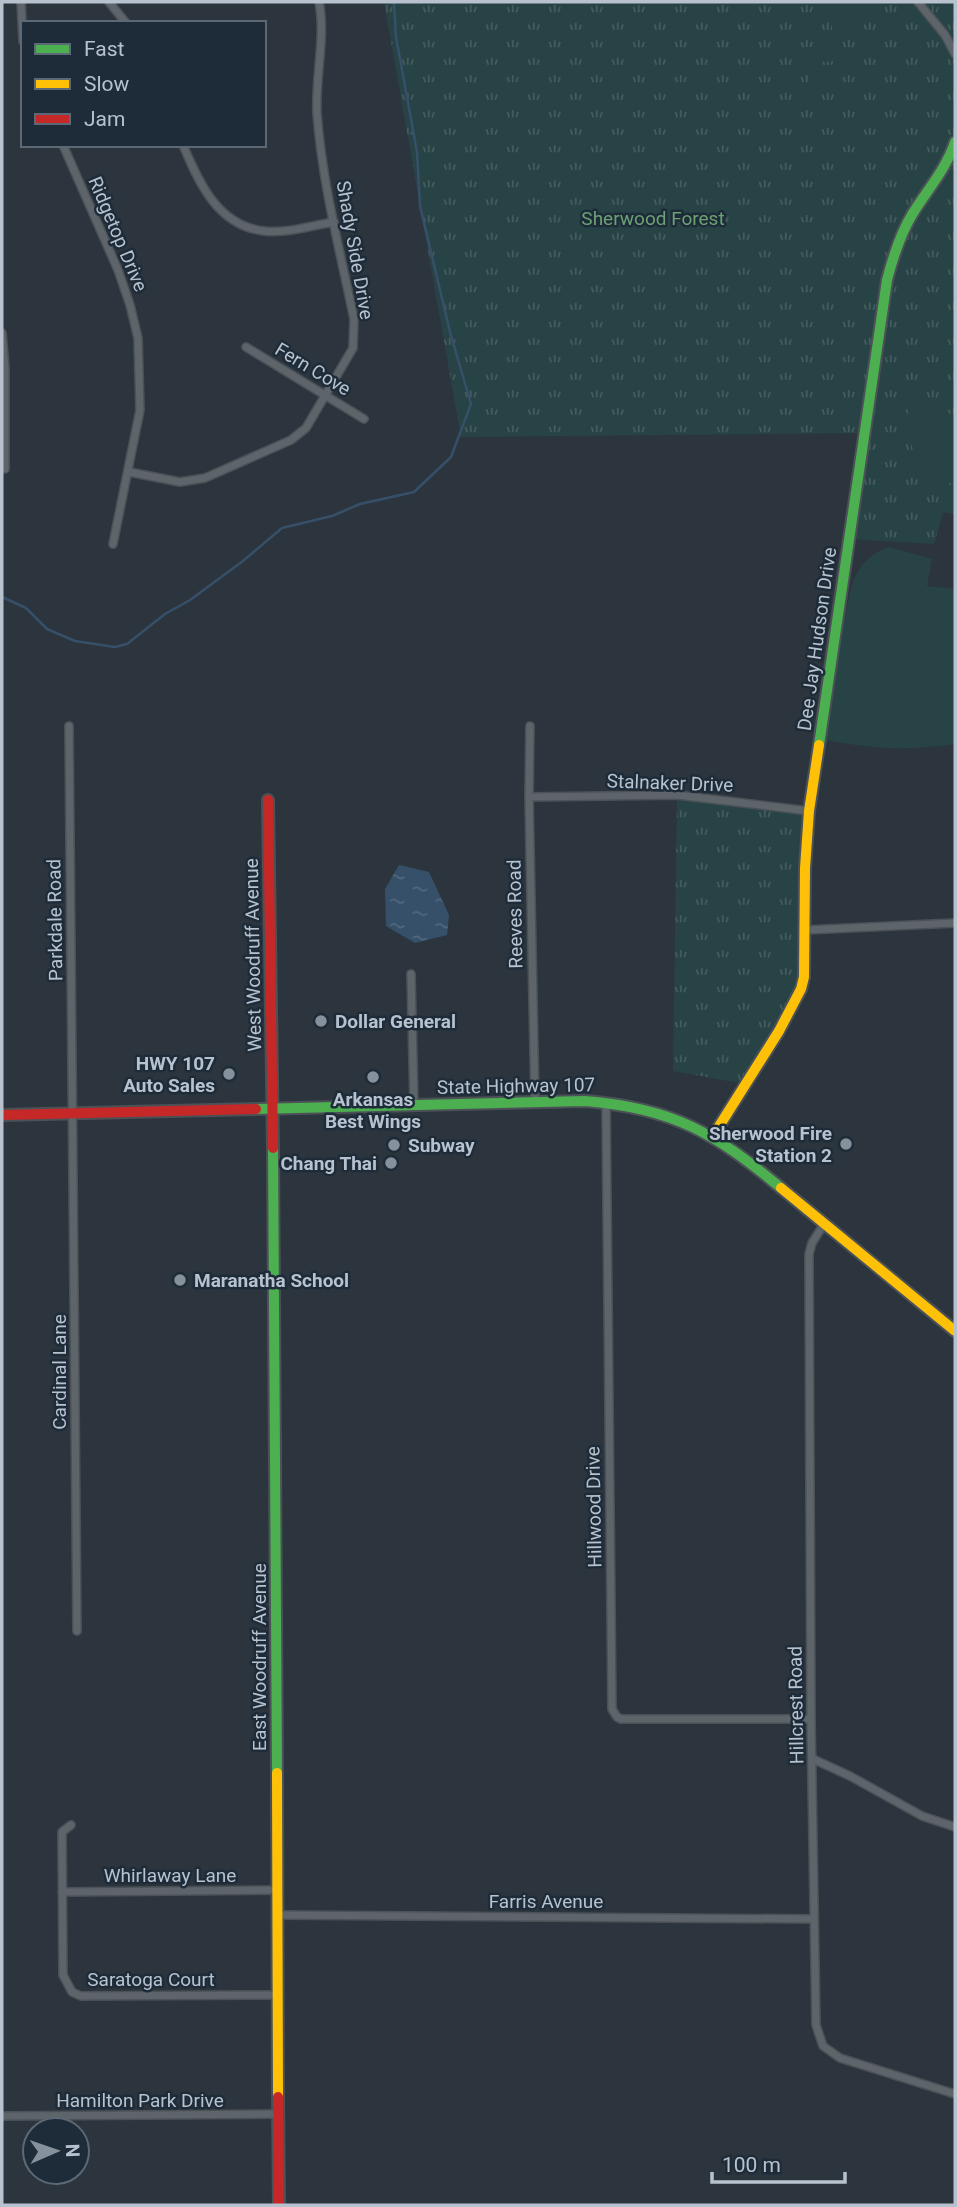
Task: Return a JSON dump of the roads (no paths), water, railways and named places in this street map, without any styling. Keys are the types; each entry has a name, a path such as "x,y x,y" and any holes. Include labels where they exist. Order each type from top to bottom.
{"street":[{"path":"21,2 22,21"},
{"path":"108,2 124,21"},
{"name":"Shady Side Drive","path":"129,472 180,482 205,478 291,440 306,428 353,348 354,318 319,133 316,99 321,21 318,2"},
{"path":"918,2 945,35 955,54"},
{"name":"Dee Jay Hudson Drive","path":"713,1136 791,1010 804,977 805,868 809,811 887,279 894,250 903,230 946,167 955,142"},
{"name":"Ridgetop Drive","path":"64,147 118,270 131,305 138,338 140,410 113,544"},
{"path":"184,147 201,186 218,209 242,226 266,232 334,222"},
{"path":"2,333 5,368 5,469"},
{"name":"Fern Cove","path":"246,347 364,419"},
{"name":"Parkdale Road","path":"68,726 73,1113"},
{"name":"Reeves Road","path":"530,726 535,1102"},
{"name":"Stalnaker Drive","path":"529,797 677,795 809,811"},
{"name":"West Woodruff Avenue","path":"268,800 273,1109"},
{"path":"806,930 955,922"},
{"path":"411,974 414,1105"},
{"name":"State Highway 107","path":"2,1115 606,1101 646,1108 669,1115 713,1136 955,1331"},
{"name":"Hillwood Drive","path":"606,1101 612,1709 621,1719 811,1719"},
{"name":"East Woodruff Avenue","path":"273,1109 279,2205"},
{"name":"Cardinal Lane","path":"73,1113 77,1631"},
{"name":"Hillcrest Road","path":"824,1224 812,1243 809,1254 811,1719 816,2025 823,2046 840,2058 955,2094"},
{"path":"813,1759 922,1816 955,1827"},
{"name":"Saratoga Court","path":"71,1825 62,1832 62,1892 63,1975 72,1992 81,1996 278,1995"},
{"name":"Whirlaway Lane","path":"62,1892 278,1890"},
{"name":"Farris Avenue","path":"278,1915 813,1919"},
{"name":"Hamilton Park Drive","path":"2,2116 279,2114"}],"water":[{"path":"399,865 429,872 449,915 447,935 415,943 386,926 385,889"}],"waterway":[{"path":"2,597 26,608 47,629 75,641 115,647 127,644 165,614 190,600 243,561 282,528 332,516 360,504 414,492 451,457 471,404 450,332 420,206 417,152 396,37 394,2"}],"place":[{"name":"Dollar General","path":"321,1021"},
{"name":"HWY 107 Auto Sales","path":"229,1074"},
{"name":"Arkansas Best Wings","path":"373,1077"},
{"name":"Sherwood Fire Station 2","path":"846,1144"},
{"name":"Subway","path":"394,1145"},
{"name":"Chang Thai","path":"391,1163"},
{"name":"Maranatha School","path":"180,1280"}],"park label":[{"name":"Sherwood Forest","path":"653,218"}]}
